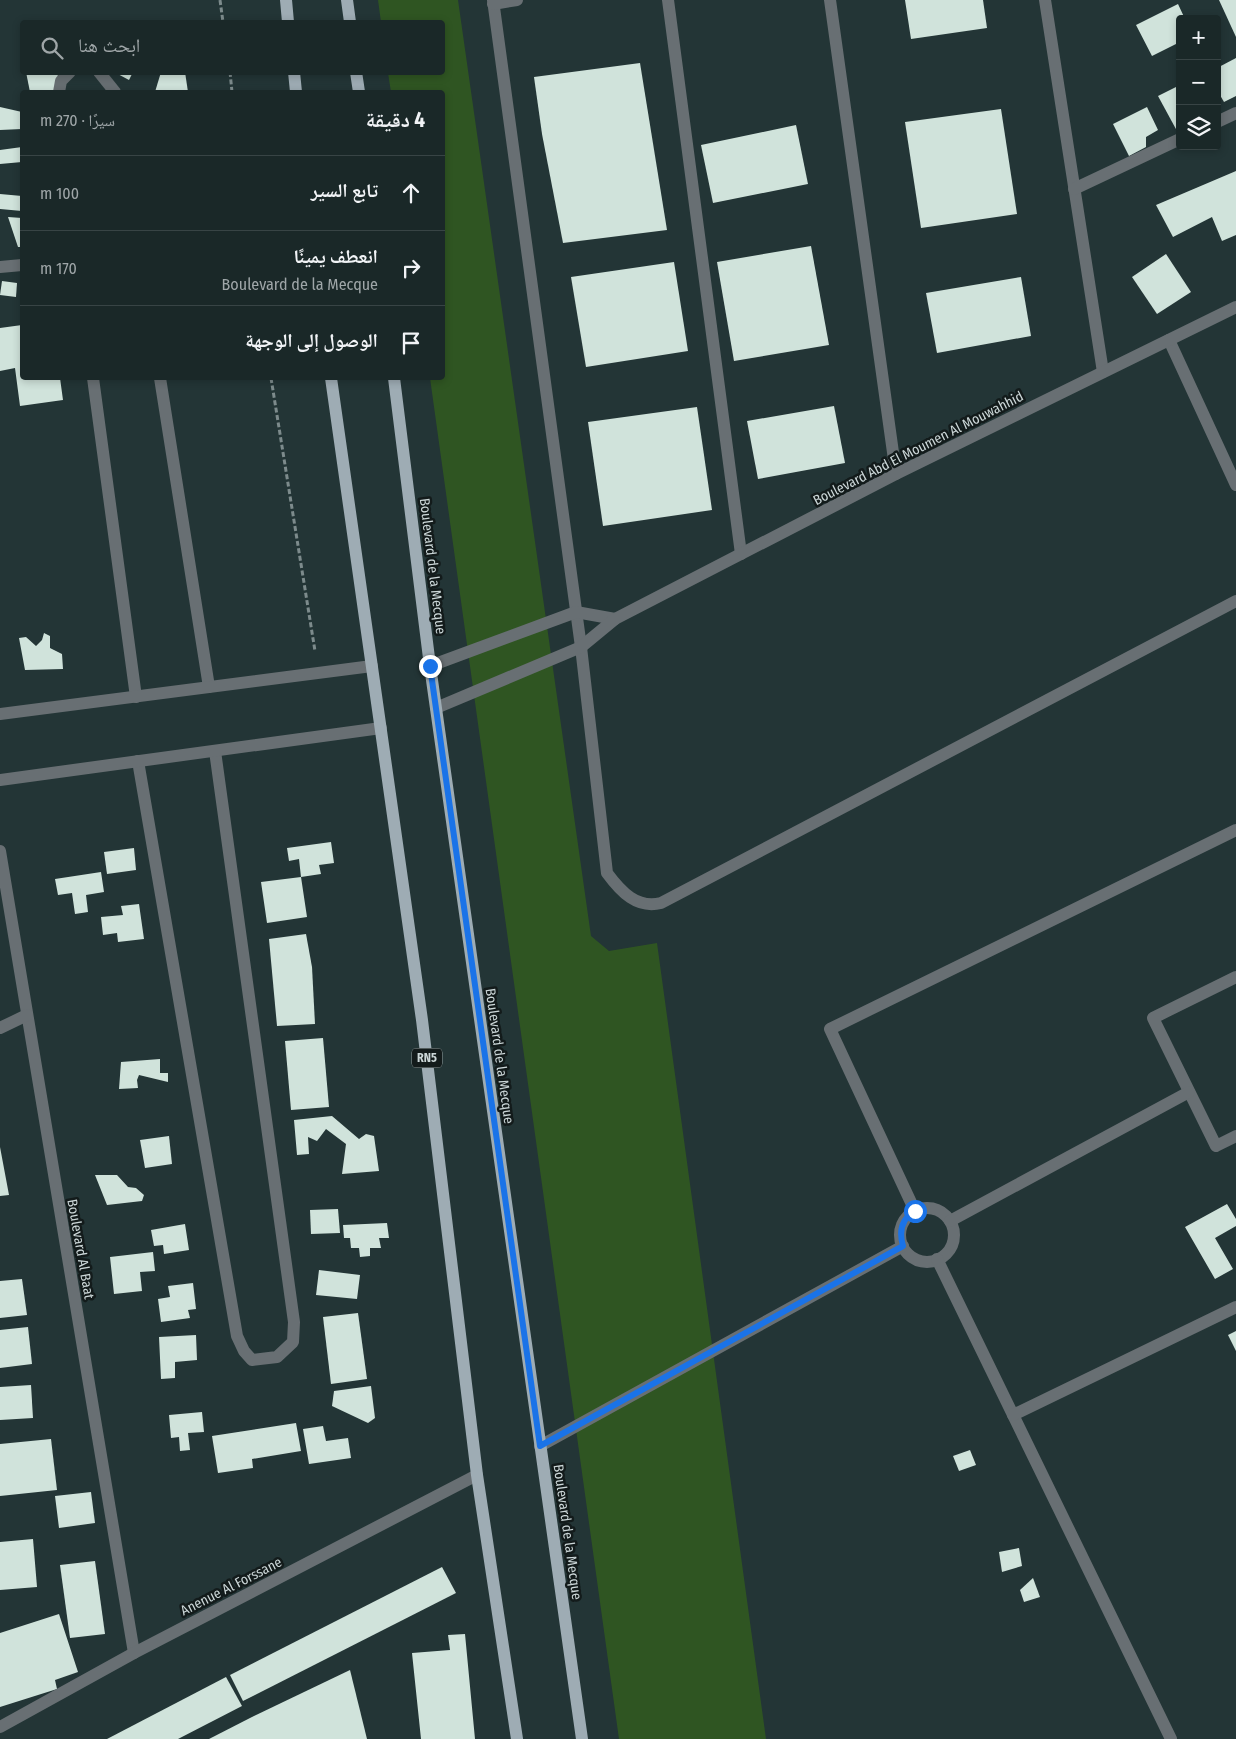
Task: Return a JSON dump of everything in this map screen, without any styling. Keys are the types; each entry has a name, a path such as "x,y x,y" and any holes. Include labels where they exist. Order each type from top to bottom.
{"main road":[{"path":"286,0 288,20"},
{"path":"347,0 350,20"},
{"path":"294,75 296,90"},
{"path":"356,75 359,90"},
{"name":"RN5","path":"331,380 422,1020 477,1476 517,1739"},
{"name":"Boulevard de la Mecque","path":"394,380 430,666 582,1739"}],"street":[{"path":"517,0 493,2 581,647 608,873 620,890 638,902 650,906 661,903 1236,601"},
{"path":"668,0 741,554"},
{"path":"830,0 896,474"},
{"path":"1047,1 1074,189 1104,372"},
{"path":"59,90 61,81 67,75"},
{"path":"101,75 113,90"},
{"path":"1221,120 1236,113"},
{"path":"1074,189 1176,142"},
{"path":"0,267 20,265"},
{"name":"Boulevard Abd El Moumen Al Mouwahhid","path":"436,708 581,647 615,619 896,474 1236,307"},
{"path":"1169,340 1236,485"},
{"path":"93,380 136,696"},
{"path":"160,380 209,687"},
{"path":"430,666 576,612 615,619"},
{"path":"0,714 372,666"},
{"path":"0,780 381,728"},
{"path":"138,761 237,1336 244,1351 252,1360 277,1357 293,1342 294,1322 214,751"},
{"path":"915,1211 830,1029 1236,830"},
{"name":"Boulevard Al Baat","path":"0,851 134,1653"},
{"path":"1236,977 1152,1018 1216,1146 1236,1136"},
{"path":"0,1028 27,1015"},
{"path":"950,1221 1189,1092"},
{"path":"928,1208 937,1210 950,1221 954,1238 952,1246 937,1259 923,1261 915,1258 903,1246 900,1237 901,1228 904,1220 915,1211 928,1208"},
{"path":"540,1446 903,1246"},
{"path":"937,1259 1171,1739"},
{"path":"1013,1415 1236,1307"},
{"name":"Anenue Al Forssane","path":"0,1727 134,1653 477,1476"}],"path":[{"path":"220,0 223,20"},
{"path":"230,75 232,90"},
{"path":"271,380 318,673"}],"green space":[{"path":"378,0 458,0 591,936 609,951 657,943 766,1739 619,1739 430,380 445,380 445,90 391,90 388,75 445,75 445,20 381,20"}],"building":[{"path":"905,0 983,0 987,28 911,39"},
{"path":"1219,0 1236,0 1236,37"},
{"path":"1178,4 1183,15 1176,15 1176,44 1152,56 1136,25"},
{"path":"1236,58 1236,96 1224,102 1221,97 1221,66"},
{"path":"640,63 667,230 563,243 542,134 534,77"},
{"path":"27,75 58,75 61,90 30,90"},
{"path":"120,75 132,75 129,80"},
{"path":"160,75 185,75 188,90 156,90"},
{"path":"1176,87 1176,129 1158,96"},
{"path":"0,107 20,112 20,129 0,130"},
{"path":"1147,107 1158,130 1146,137 1146,147 1129,156 1113,124"},
{"path":"1001,109 1017,214 921,228 905,122"},
{"path":"796,125 808,184 713,203 701,145"},
{"path":"20,147 20,162 0,164 0,150"},
{"path":"1236,171 1236,235 1222,241 1212,217 1173,237 1156,205"},
{"path":"0,194 20,196 20,211 0,209"},
{"path":"8,217 20,218 20,247 18,247"},
{"path":"811,246 829,345 734,361 717,262"},
{"path":"1166,254 1191,292 1157,314 1132,277"},
{"path":"674,262 688,351 586,367 571,277"},
{"path":"1021,277 1031,336 937,353 926,293"},
{"path":"2,281 17,283 16,297 0,295"},
{"path":"20,325 20,380 60,380 63,400 20,406 15,368 0,371 0,328"},
{"path":"834,406 845,463 758,479 747,421"},
{"path":"697,407 712,510 603,526 588,422"},
{"path":"44,633 50,636 50,648 62,654 63,669 25,670 19,638 26,637 36,646 42,640"},
{"path":"331,842 334,863 319,865 321,874 301,877 299,859 289,861 287,848"},
{"path":"134,848 136,870 107,874 104,852"},
{"path":"101,872 104,892 86,895 88,912 75,914 72,893 58,895 55,879"},
{"path":"301,877 307,917 267,923 261,882"},
{"path":"139,904 144,939 118,942 117,933 103,935 101,917 123,915 121,906"},
{"path":"306,934 312,967 315,1024 277,1026 269,939"},
{"path":"323,1038 329,1107 291,1110 285,1041"},
{"path":"160,1059 160,1073 168,1073 168,1082 139,1075 137,1080 138,1088 119,1089 121,1062"},
{"path":"332,1116 359,1139 366,1134 374,1136 379,1171 342,1174 346,1144 326,1129 317,1141 308,1137 309,1154 297,1155 294,1120"},
{"path":"169,1136 172,1164 145,1168 140,1140"},
{"path":"0,1147 9,1195 0,1196"},
{"path":"95,1175 117,1175 128,1187 136,1188 144,1195 142,1201 107,1205"},
{"path":"1227,1204 1236,1219 1236,1226 1215,1238 1233,1269 1215,1279 1185,1227"},
{"path":"338,1209 340,1233 311,1234 310,1210"},
{"path":"387,1223 389,1238 379,1238 381,1248 370,1248 370,1256 360,1257 359,1248 351,1248 350,1238 344,1238 343,1225"},
{"path":"185,1224 189,1250 164,1254 163,1245 154,1246 151,1230"},
{"path":"153,1252 155,1271 140,1272 142,1291 114,1294 110,1257"},
{"path":"319,1270 360,1275 357,1299 316,1295"},
{"path":"22,1279 27,1315 0,1318 0,1281"},
{"path":"193,1283 196,1309 188,1310 190,1318 161,1322 158,1299 170,1297 168,1286"},
{"path":"358,1313 367,1379 331,1384 323,1317"},
{"path":"28,1327 32,1364 0,1368 0,1330"},
{"path":"1236,1331 1236,1351 1228,1335"},
{"path":"196,1335 197,1360 175,1362 175,1378 161,1379 159,1337"},
{"path":"31,1385 33,1418 0,1420 0,1387"},
{"path":"371,1386 375,1418 368,1423 332,1406 334,1391"},
{"path":"202,1412 204,1432 188,1433 190,1450 180,1451 179,1437 171,1438 169,1415"},
{"path":"296,1423 301,1451 252,1459 253,1468 218,1473 212,1436"},
{"path":"323,1426 326,1441 348,1438 351,1458 309,1464 303,1429"},
{"path":"51,1439 57,1490 0,1496 0,1444"},
{"path":"970,1450 976,1465 959,1471 953,1456"},
{"path":"91,1492 95,1523 59,1528 55,1496"},
{"path":"33,1539 37,1587 0,1590 0,1542"},
{"path":"1019,1548 1022,1566 1002,1572 999,1552"},
{"path":"95,1561 105,1634 70,1638 60,1565"},
{"path":"442,1567 456,1593 243,1701 230,1675"},
{"path":"1033,1578 1040,1597 1024,1602 1020,1590"},
{"path":"59,1614 78,1672 55,1680 57,1689 0,1707 0,1633"},
{"path":"465,1634 475,1739 421,1739 412,1653 450,1650 448,1635"},
{"path":"350,1670 367,1739 209,1739 250,1718"},
{"path":"226,1677 242,1706 178,1739 107,1739"}],"route":[{"path":"430,666 540,1446 903,1246 900,1237 901,1228 904,1220 915,1211"}]}
